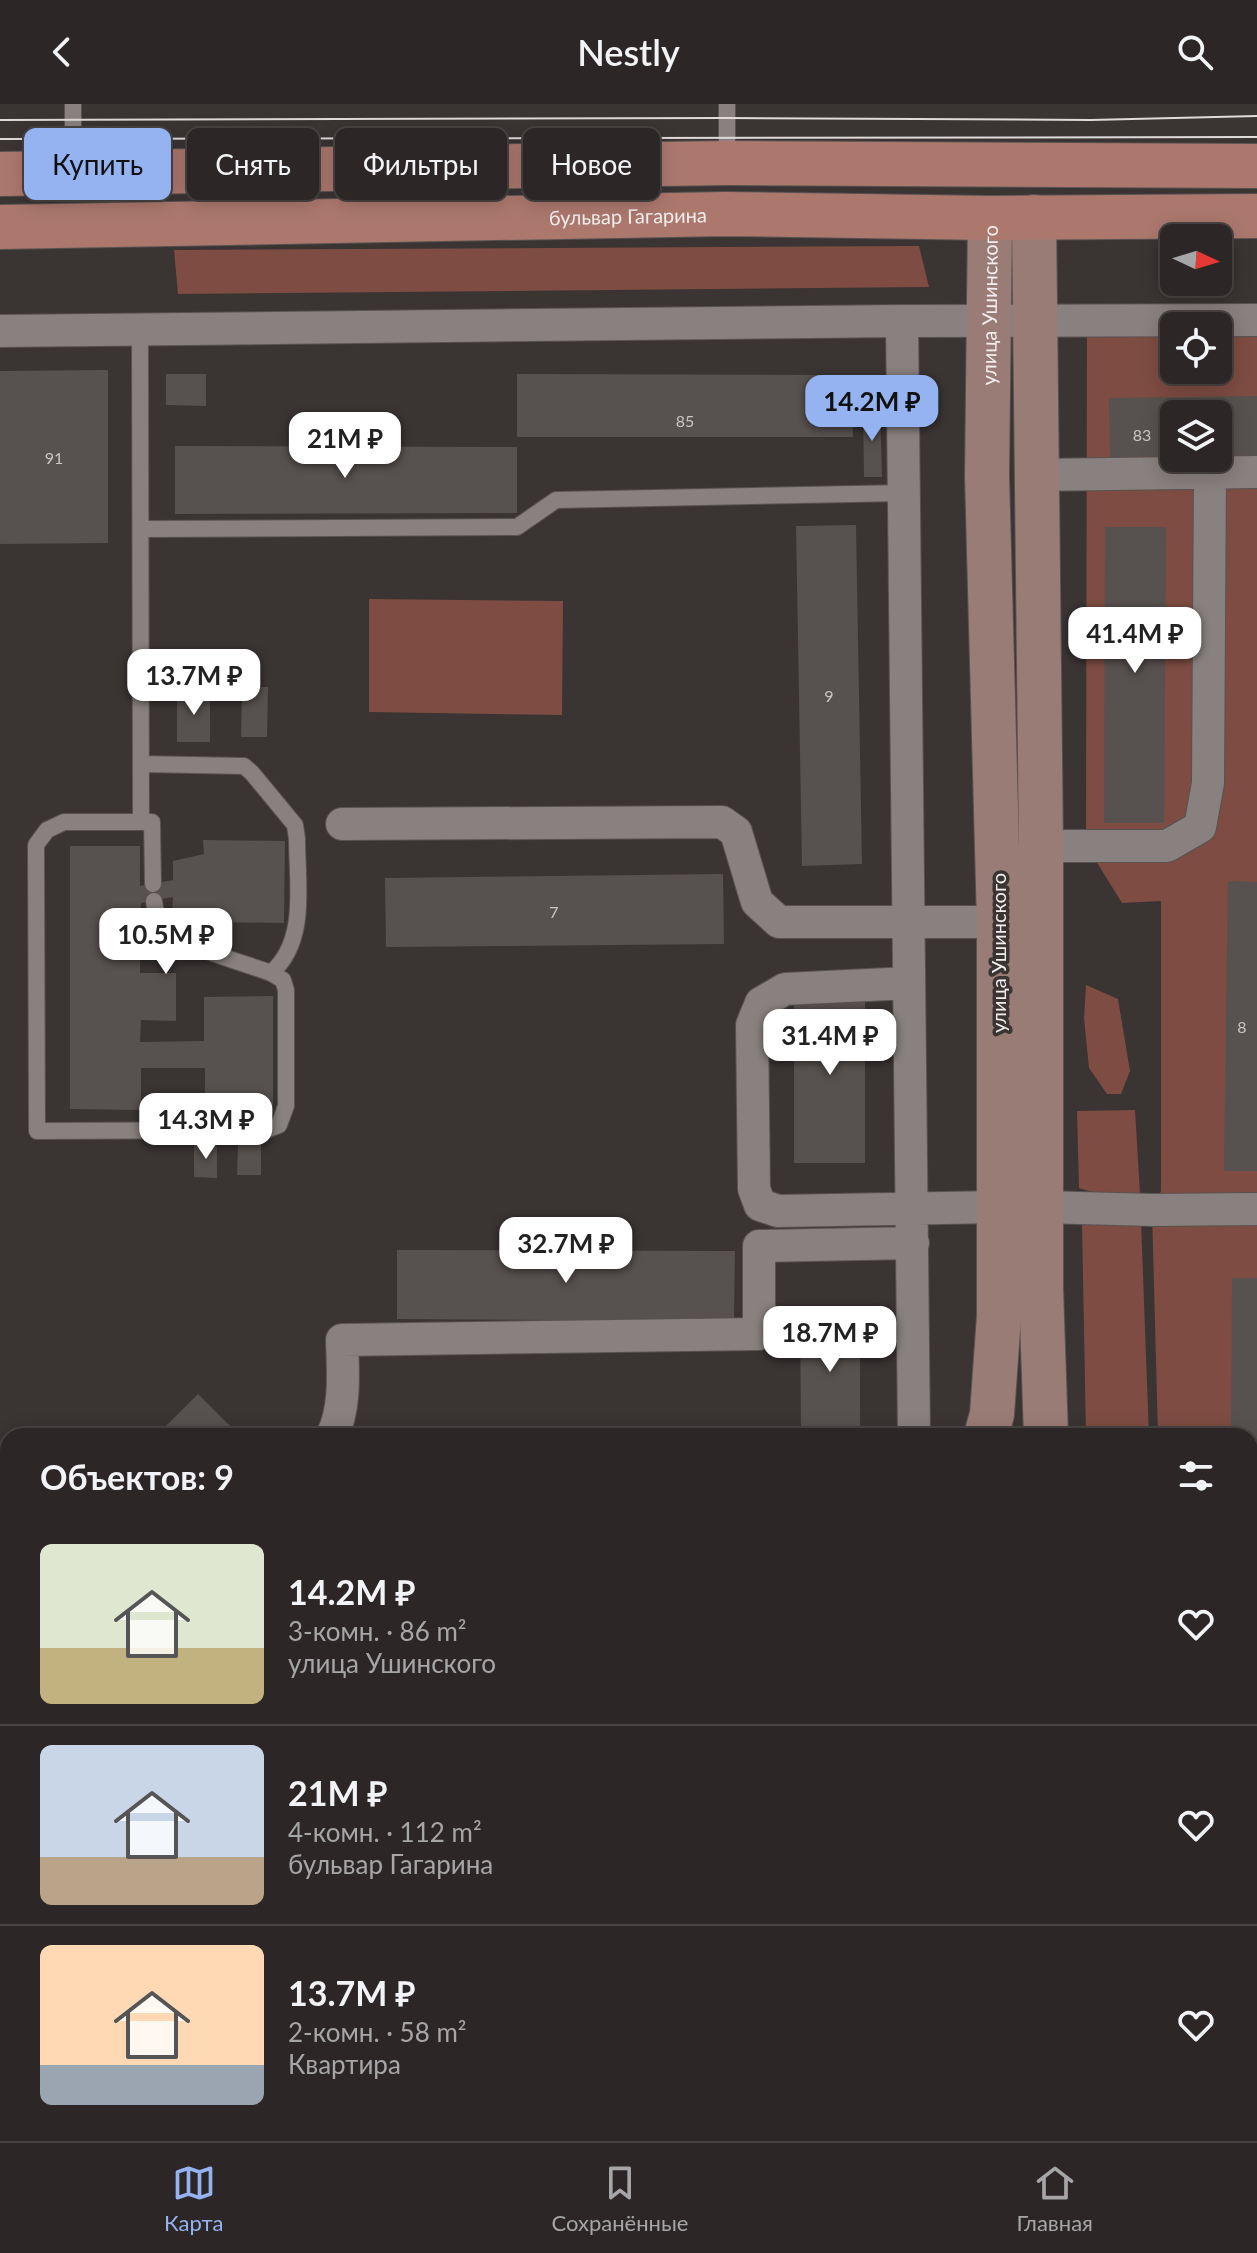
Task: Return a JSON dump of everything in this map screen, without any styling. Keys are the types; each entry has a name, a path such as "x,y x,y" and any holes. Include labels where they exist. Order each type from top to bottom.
{"main road":[{"path":"726,214 727,163"},
{"path":"171,171 727,163 1257,166"},
{"name":"улица Ушинского","path":"988,1428 992,1414 999,1316 998,1207 1020,921 1041,846 1034,217 1015,166"},
{"name":"улица Ушинского","path":"1015,166 990,218 987,476 1042,1207 1046,1428"},
{"path":"0,174 24,173"},
{"path":"71,226 72,200"},
{"name":"бульвар Гагарина","path":"0,227 726,214 990,218 1257,216"},
{"path":"998,1207 1042,1207"}],"street":[{"path":"0,331 1257,320"},
{"path":"902,321 914,1428"},
{"path":"1036,475 1210,472 1208,783 1200,827 1167,846 1041,846"},
{"path":"1232,472 1257,472"},
{"path":"342,824 722,822 736,832 757,902 779,922 908,924 1020,921"},
{"path":"909,983 785,989 761,1003 752,1025 754,1189 760,1205 778,1211 998,1207"},
{"path":"1042,1207 1257,1209"},
{"path":"336,1428 343,1383 342,1340 759,1334 759,1246 913,1243"}],"lane":[{"path":"73,104 73,128"},
{"path":"727,104 727,163"},
{"path":"140,330 141,822"},
{"path":"142,529 517,527 556,500 905,493"},
{"path":"141,764 244,766 295,825 296,935 291,951 271,973"},
{"path":"64,822 141,822 152,822 155,912 165,930 184,941 283,980 286,990 286,1106 279,1125 266,1130 37,1131 36,845 47,830 64,822"}],"shaded area":[{"path":"919,246 929,287 178,294 174,250"},
{"path":"1232,320 1257,320 1257,1428 1158,1428 1152,1210 1161,1191 1161,901 1122,903 1086,845 1087,321 1160,321 1160,384 1232,384"},
{"path":"369,599 563,601 562,715 369,712"},
{"path":"1086,985 1118,999 1130,1071 1121,1094 1107,1094 1089,1068 1084,1018"},
{"path":"1135,1110 1140,1193 1098,1194 1079,1188 1077,1111"},
{"path":"1141,1221 1149,1428 1086,1428 1082,1223"}],"building":[{"path":"108,370 108,543 0,544 0,371"},
{"path":"166,374 206,374 206,406 166,405"},
{"path":"517,374 852,375 853,437 517,437"},
{"path":"1257,396 1257,455 1232,455 1232,400 1160,400 1160,456 1110,457 1109,398"},
{"path":"863,409 880,409 882,477 864,477"},
{"path":"175,446 517,447 517,513 175,514"},
{"path":"856,525 862,864 802,866 796,526"},
{"path":"1105,527 1166,527 1164,823 1104,823"},
{"path":"242,687 268,687 267,737 241,737"},
{"path":"177,692 210,692 210,742 177,742"},
{"path":"203,840 285,841 284,923 205,922 205,915 172,915 173,897 141,903 140,973 176,973 176,1021 141,1020 140,1042 204,1041 204,997 273,996 273,1114 205,1114 205,1068 141,1068 141,1110 70,1109 70,846 140,846 140,886 173,880 173,861 204,854"},
{"path":"723,874 724,944 386,947 385,878"},
{"path":"1228,881 1257,882 1257,1171 1224,1171"},
{"path":"794,991 865,991 865,1163 794,1163"},
{"path":"194,1145 217,1145 217,1178 194,1177"},
{"path":"238,1145 261,1145 261,1175 237,1175"},
{"path":"397,1250 735,1251 734,1321 397,1319"},
{"path":"1232,1278 1257,1278 1257,1428 1231,1428"},
{"path":"860,1311 860,1428 801,1428 800,1312"},
{"path":"198,1394 232,1428 164,1428"}],"tram line":[{"path":"0,120 1091,120 1257,116"},
{"path":"0,139 1257,137"}]}
